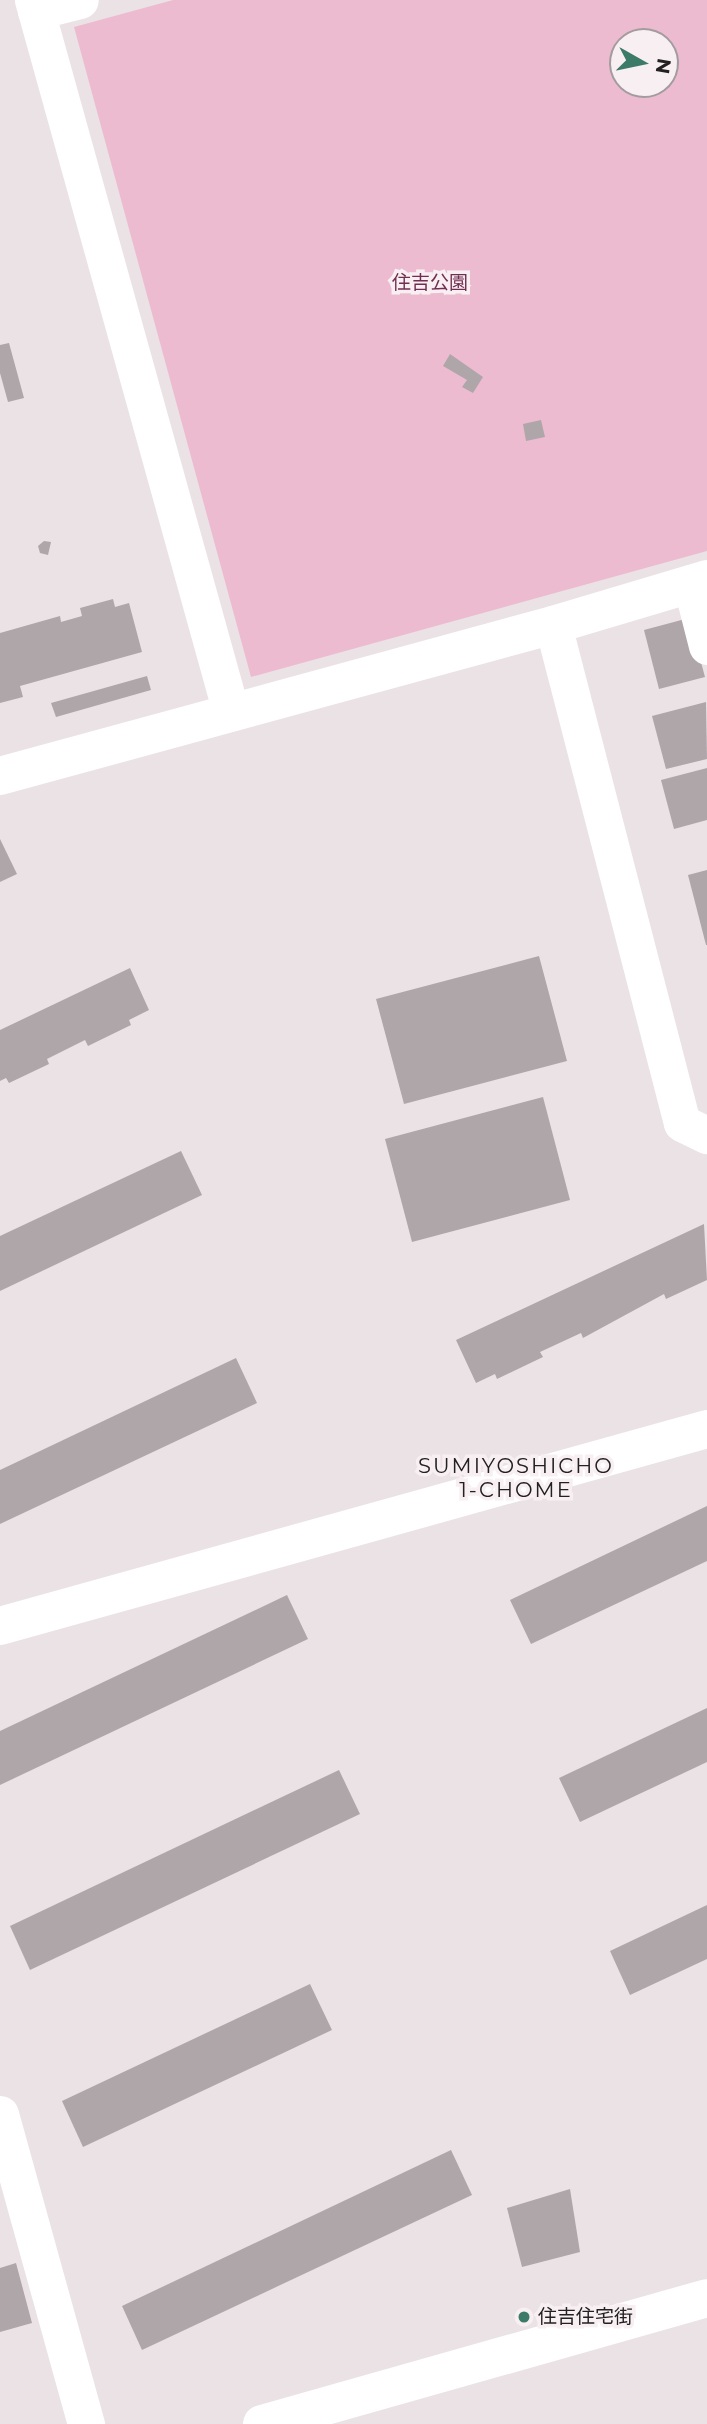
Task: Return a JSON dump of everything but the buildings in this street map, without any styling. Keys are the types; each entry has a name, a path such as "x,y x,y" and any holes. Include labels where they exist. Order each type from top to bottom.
{"street":[{"path":"80,0 35,6 231,712"},
{"path":"0,776 554,625 699,581 707,646"},
{"path":"554,625 682,1123 707,1135"},
{"path":"0,1626 707,1429"},
{"path":"0,2114 86,2424"},
{"path":"262,2424 707,2298"}],"green space":[{"name":"住吉公園","path":"173,0 707,0 707,551 251,677 74,27"}],"place":[{"name":"住吉住宅街","path":"524,2317"}],"district":[{"name":"SUMIYOSHICHO 1-CHOME","path":"516,1478"}]}
